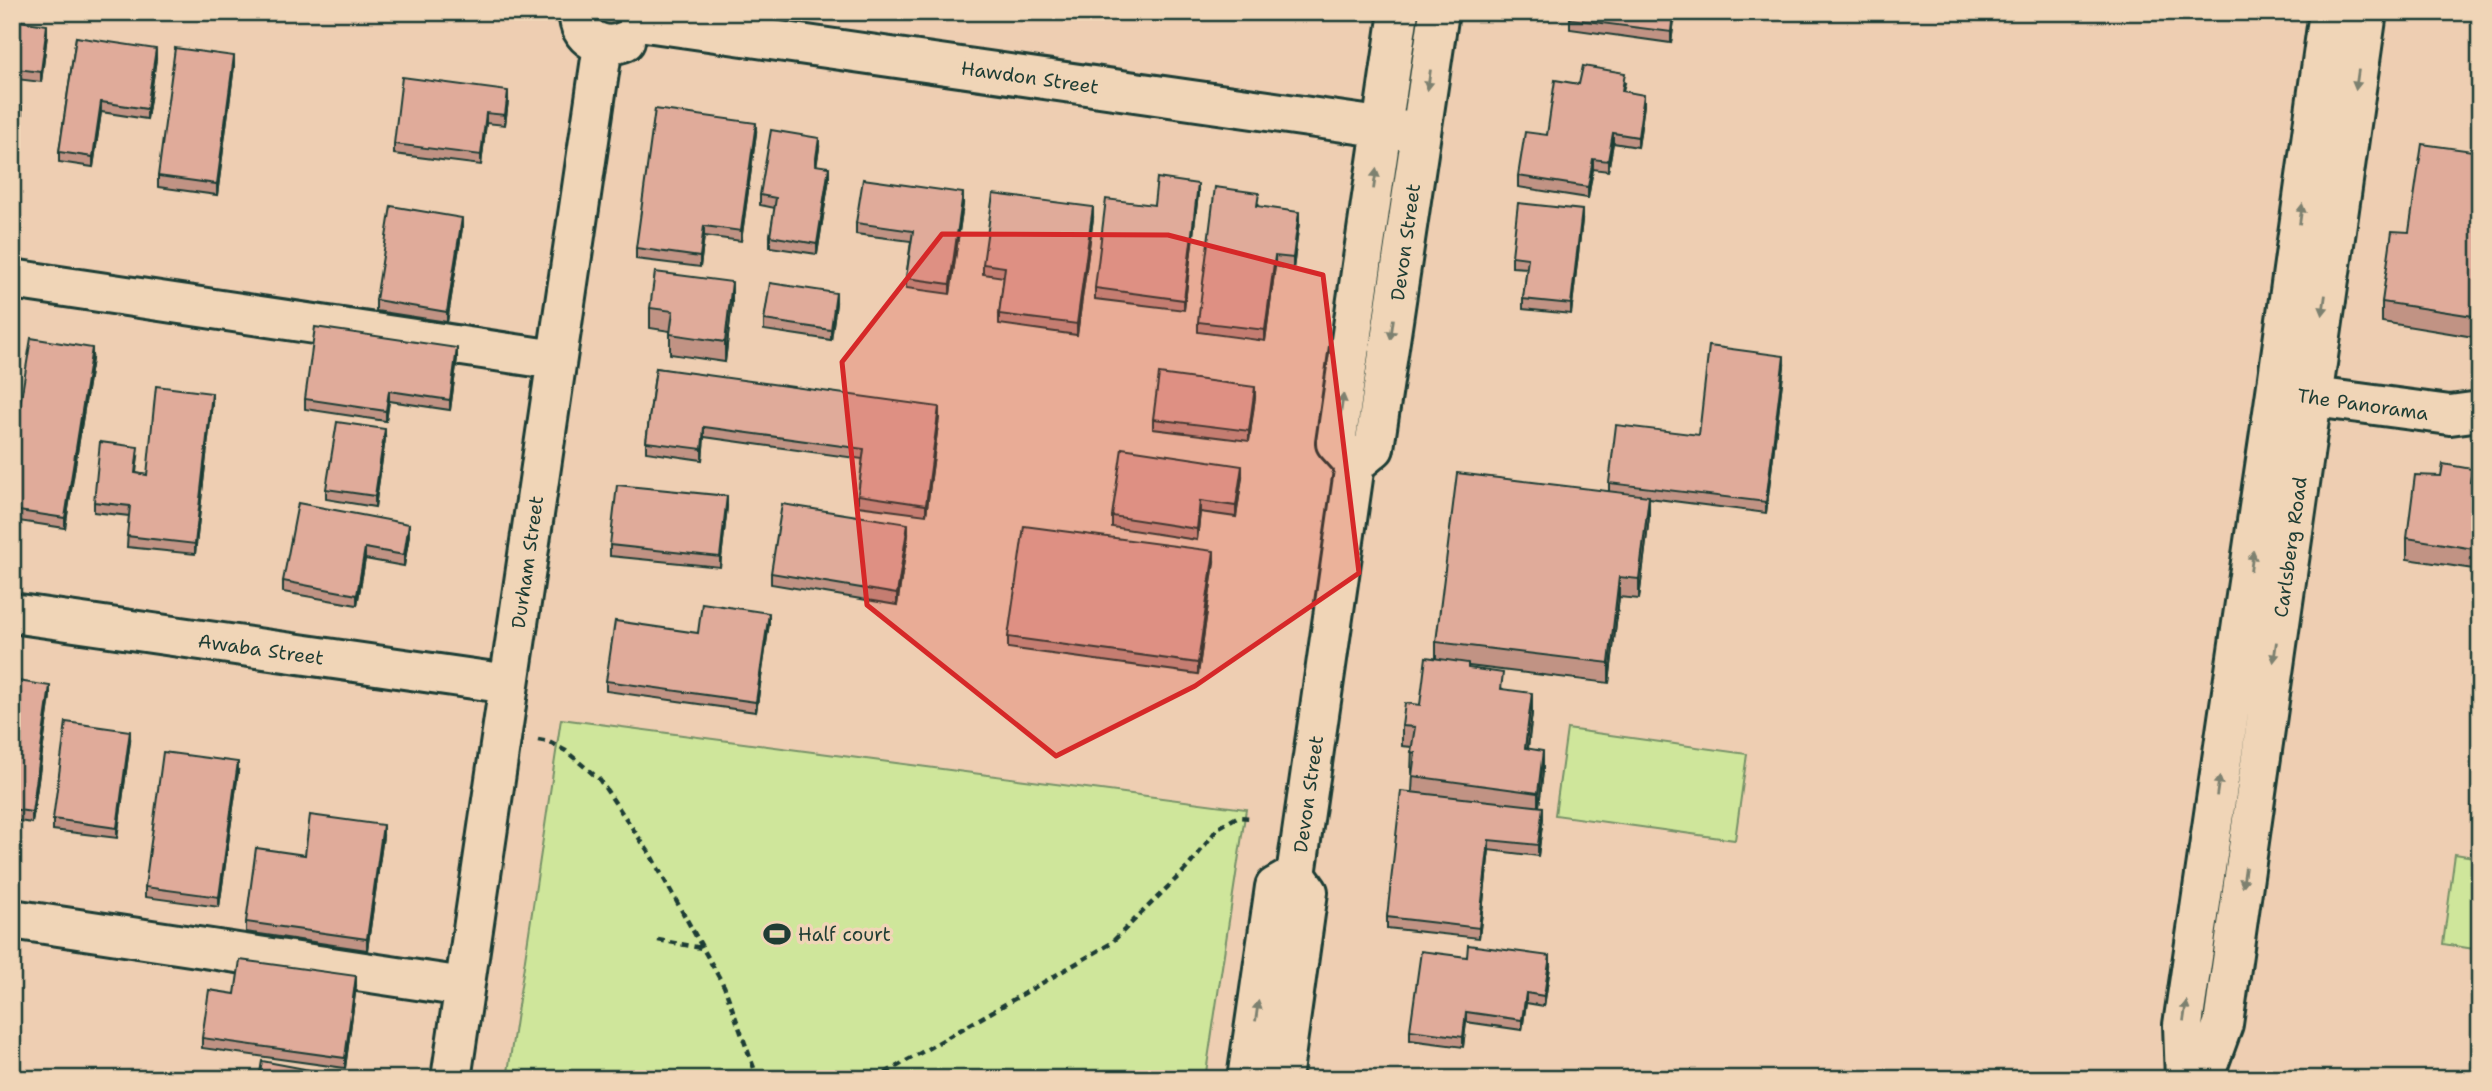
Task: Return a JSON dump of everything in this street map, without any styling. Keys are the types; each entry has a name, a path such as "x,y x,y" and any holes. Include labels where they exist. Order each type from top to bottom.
{"street":[{"path":"579,12 581,28 586,36 603,45 612,45 630,38 640,17"},
{"name":"Devon Street","path":"1355,464 1336,443 1399,12"},
{"name":"Devon Street","path":"1247,1079 1293,885 1355,464 1374,449 1439,12"},
{"name":"Carlsberg Road","path":"2203,1079 2223,1024 2293,395 2329,12"},
{"name":"Carlsberg Road","path":"2185,1079 2183,1025 2293,395 2367,12"},
{"name":"Hawdon Street","path":"640,17 1421,134"},
{"name":"Durham Street","path":"451,1079 603,45"},
{"path":"12,279 556,360"},
{"name":"The Panorama","path":"2293,395 2470,420"},
{"name":"Awaba Street","path":"12,613 509,684"},
{"name":"Devon Street","path":"1282,1079 1293,885"},
{"path":"12,919 464,987"}],"path":[{"path":"503,735 549,742 566,751 599,779 650,854 724,986 758,1079"},
{"path":"875,1079 1110,944 1188,867 1218,828 1237,817 1251,818"},
{"path":"658,940 703,948"}],"highlighted area":[{"path":"942,234 1168,235 1323,275 1359,573 1195,686 1056,756 867,605 842,362"}],"green space":[{"path":"561,719 1246,809 1205,1079 507,1079"},
{"path":"1567,729 1747,754 1735,840 1555,815"},
{"path":"2455,854 2480,858 2480,950 2443,944"}],"building":[{"path":"1571,12 1673,12 1671,32 1570,19"},
{"path":"12,20 47,25 41,72 17,69 13,104 22,106 17,141 12,141"},
{"path":"76,37 156,49 147,109 101,102 93,157 59,152"},
{"path":"175,48 234,56 217,184 158,176"},
{"path":"1583,66 1625,73 1622,91 1644,95 1638,137 1613,133 1608,161 1593,159 1588,187 1518,176 1525,132 1547,135 1555,80 1579,84"},
{"path":"402,77 508,91 505,115 486,113 481,155 394,144"},
{"path":"655,109 756,123 741,231 704,226 700,257 636,248"},
{"path":"771,130 819,138 815,165 829,167 817,244 770,236 776,198 760,195"},
{"path":"2422,144 2480,152 2480,317 2382,302 2392,231 2409,232"},
{"path":"1157,178 1198,184 1184,300 1095,288 1106,199 1154,205"},
{"path":"863,179 963,193 950,284 906,278 913,231 856,223"},
{"path":"1215,187 1259,193 1257,206 1299,212 1293,258 1275,256 1265,330 1198,322"},
{"path":"993,194 1093,207 1077,324 999,314 1005,267 983,264"},
{"path":"1518,203 1582,210 1571,304 1523,299 1528,258 1512,256"},
{"path":"391,206 462,218 447,312 376,300"},
{"path":"655,272 732,282 725,342 670,334 673,311 650,308"},
{"path":"770,283 836,293 831,330 764,320"},
{"path":"315,327 457,348 450,400 389,391 386,411 305,399"},
{"path":"31,338 92,348 65,518 12,510 12,454"},
{"path":"1709,346 1784,356 1766,502 1609,483 1616,425 1699,435"},
{"path":"656,368 939,407 926,505 858,495 864,449 704,427 702,449 646,442"},
{"path":"1159,374 1255,387 1249,431 1153,419"},
{"path":"156,386 212,393 195,544 127,536 130,506 94,502 100,442 138,447 135,473 147,475"},
{"path":"337,422 385,429 375,496 326,489"},
{"path":"1122,448 1242,466 1236,506 1200,501 1197,529 1112,516"},
{"path":"2443,464 2472,469 2470,482 2480,483 2480,550 2407,538 2415,475 2441,476"},
{"path":"1457,473 1649,496 1639,579 1619,577 1609,663 1436,642"},
{"path":"617,485 727,496 720,557 610,545"},
{"path":"298,503 409,524 404,555 365,548 357,595 283,581"},
{"path":"782,504 908,524 897,594 771,573"},
{"path":"1024,526 1214,551 1198,663 1008,637"},
{"path":"702,603 769,613 756,702 606,681 615,621 698,633"},
{"path":"1426,657 1468,663 1468,668 1503,673 1501,689 1532,693 1525,748 1543,751 1538,793 1412,776 1415,753 1411,752 1415,727 1402,726 1405,703 1420,705"},
{"path":"18,681 50,686 32,812 12,809 12,701 15,702"},
{"path":"66,722 130,731 117,828 53,819"},
{"path":"163,752 238,762 219,897 145,887"},
{"path":"1401,791 1543,807 1538,845 1489,840 1479,928 1387,917"},
{"path":"310,815 383,825 367,939 246,922 256,848 305,855"},
{"path":"1468,945 1550,956 1544,996 1526,993 1522,1020 1466,1012 1463,1037 1410,1030 1421,951 1467,957"},
{"path":"240,960 356,976 345,1058 202,1038 209,990 235,994"},
{"path":"262,1061 321,1072 320,1079 259,1079"}],"place":[{"name":"Half court","path":"777,934"}]}
